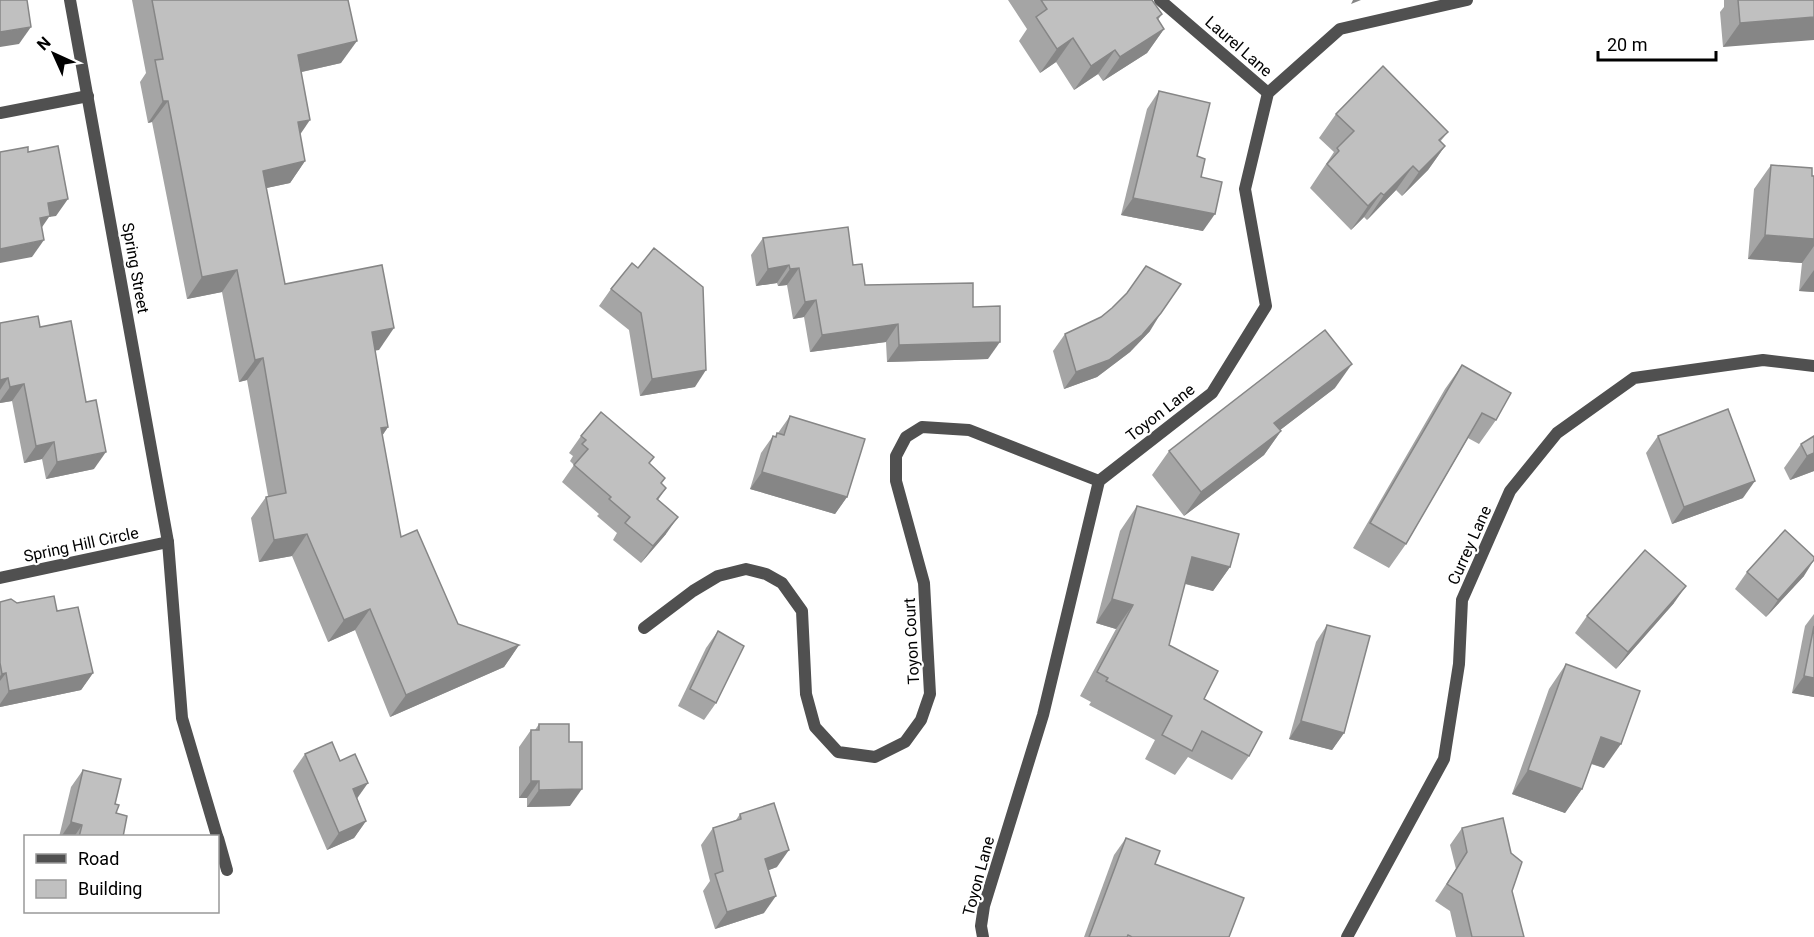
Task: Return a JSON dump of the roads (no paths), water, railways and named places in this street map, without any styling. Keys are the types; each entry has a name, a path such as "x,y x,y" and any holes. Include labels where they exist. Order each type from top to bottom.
{"street":[{"name":"Spring Street","path":"70,0 168,542 182,718 216,835"},
{"name":"Laurel Lane","path":"1160,0 1268,93"},
{"path":"1268,93 1340,29 1467,0"},
{"name":"Toyon Lane","path":"983,937 981,926 984,906 1042,715 1099,481 1212,393 1266,306 1245,189 1268,93"},
{"path":"0,113 88,96"},
{"name":"Currey Lane","path":"1347,937 1444,759 1459,664 1462,600 1510,491 1557,433 1634,378 1763,360 1814,366"},
{"name":"Toyon Court","path":"644,628 693,591 718,576 746,569 766,574 782,583 802,611 806,694 815,727 838,752 875,757 905,742 921,720 930,694 924,583 896,482 896,456 906,436 922,427 969,430 1099,481"},
{"name":"Spring Hill Circle","path":"0,578 168,542"},
{"name":"Spring Street","path":"219,844 227,870"}]}
